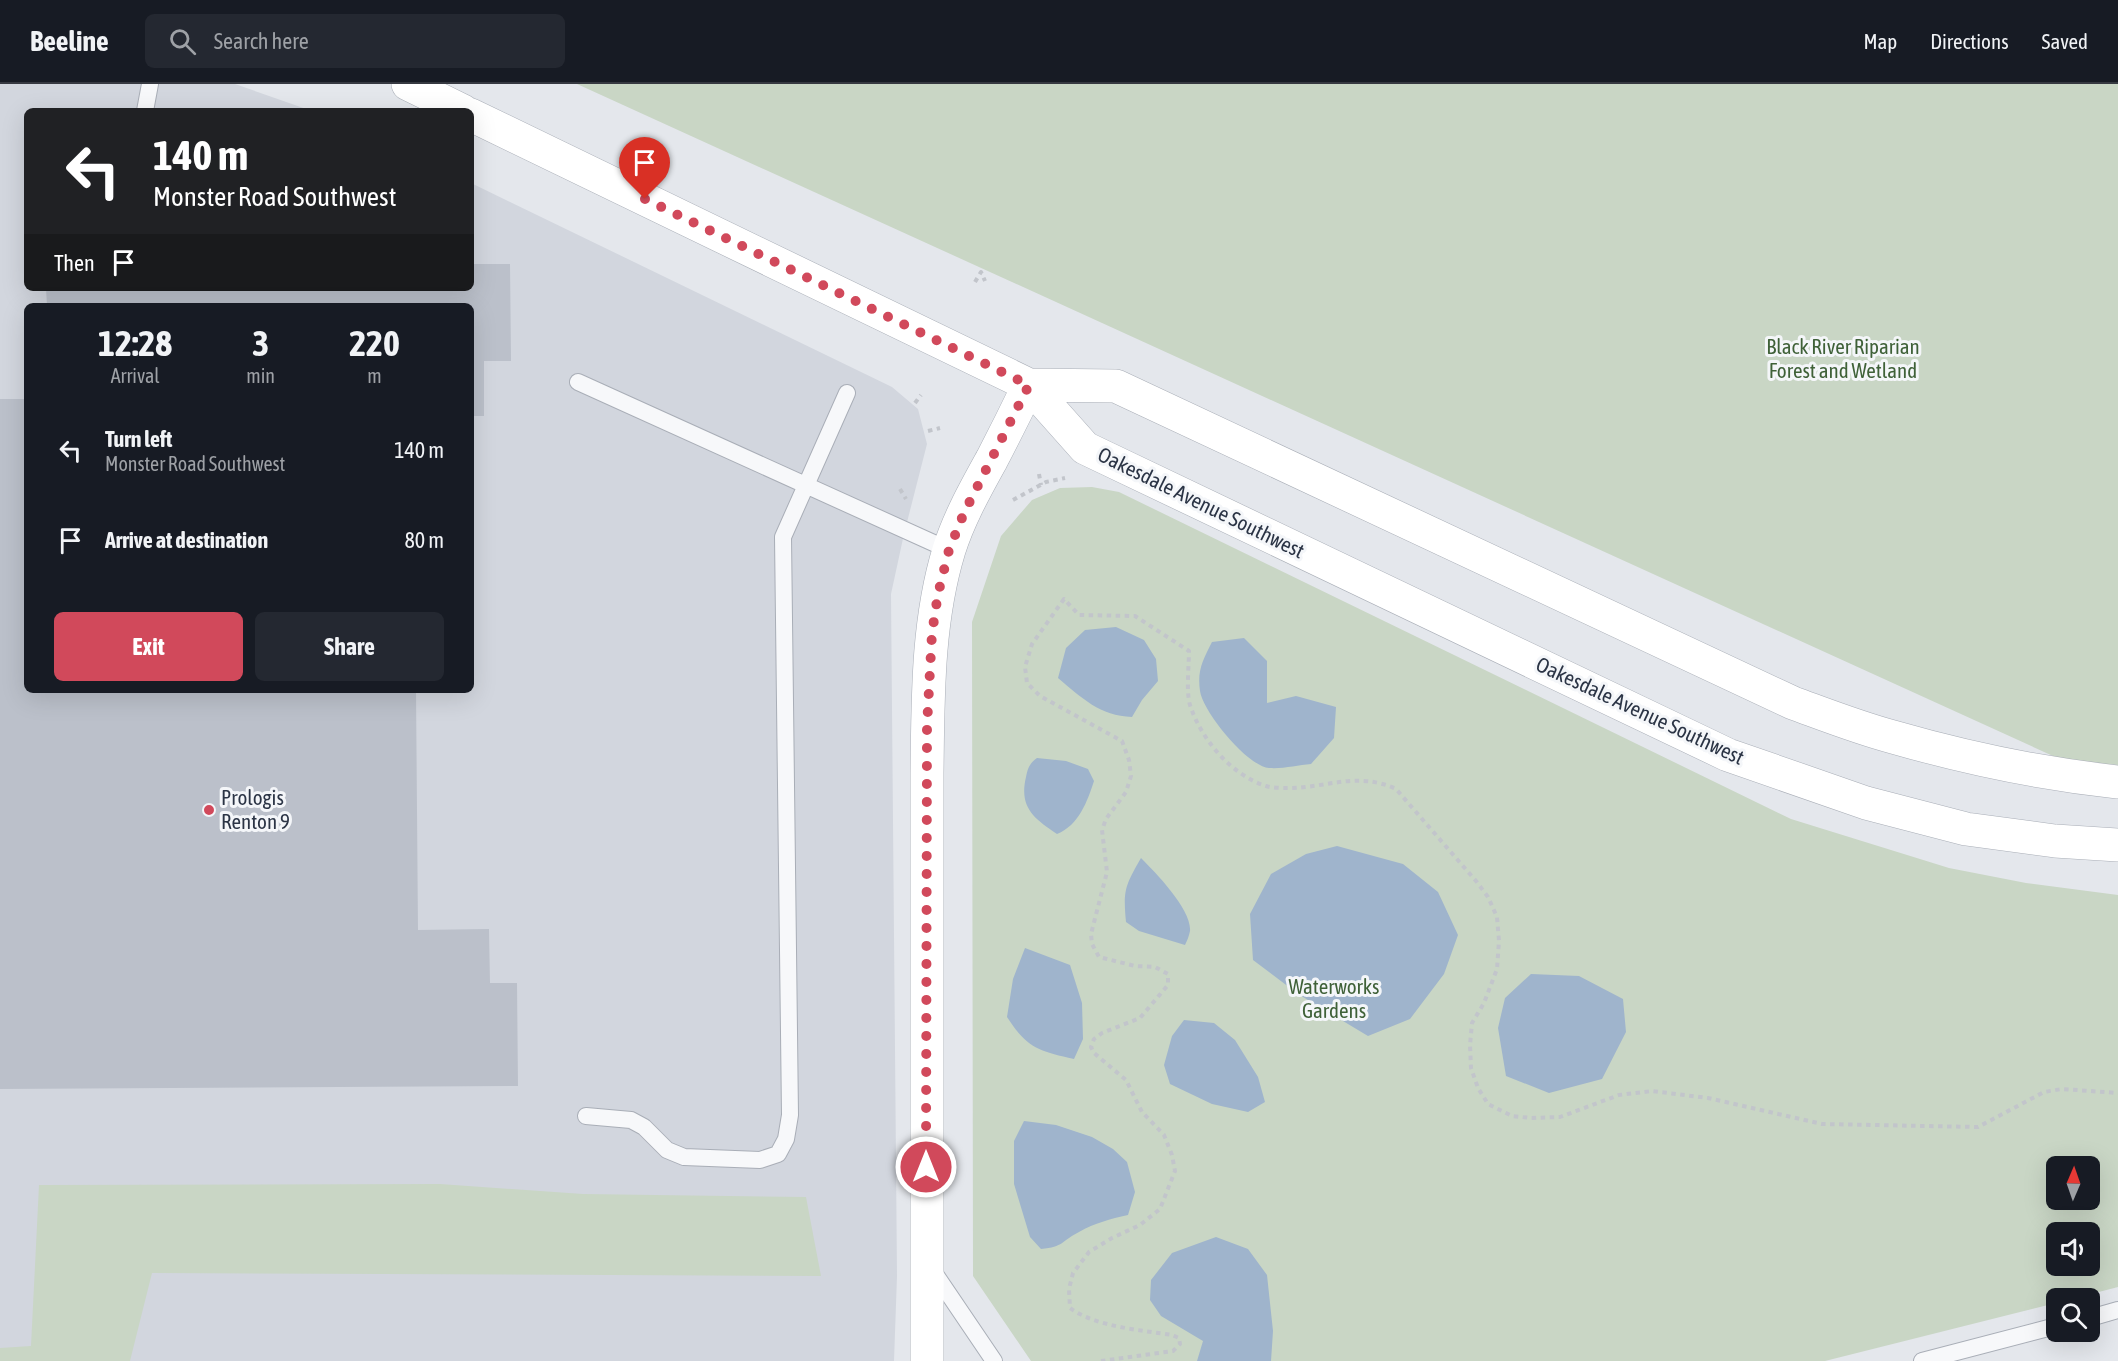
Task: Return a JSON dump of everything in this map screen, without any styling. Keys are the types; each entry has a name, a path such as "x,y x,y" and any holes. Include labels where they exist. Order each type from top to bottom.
{"street":[{"path":"408,84 457,108"},
{"path":"474,116 1029,385 1116,386 1793,703 1892,737 2074,777 2118,782"},
{"path":"927,1361 928,703 932,633 938,594 949,550 964,513 1029,385"},
{"name":"Oakesdale Avenue Southwest","path":"1029,385 1085,448 1728,755 1866,803 1965,829 2055,841 2118,845"}],"lane":[{"path":"146,108 150,84"},
{"path":"578,382 949,550"},
{"path":"586,1116 631,1120 644,1127 667,1150 684,1157 760,1160 778,1154 786,1139 790,1115 783,537 847,393"},
{"path":"926,1260 994,1361"},
{"path":"2100,1315 2118,1310"},
{"path":"1922,1361 2046,1329"}],"path":[{"path":"975,282 981,272 985,281"},
{"path":"915,403 921,395"},
{"path":"928,431 940,428"},
{"path":"1040,474 1041,484"},
{"path":"1013,500 1041,484 1071,477"},
{"path":"900,489 906,499"},
{"path":"1101,1361 1173,1351 1180,1344 1179,1338 1172,1335 1099,1322 1078,1314 1070,1308 1069,1289 1073,1273 1089,1252 1140,1225 1160,1209 1175,1171 1172,1155 1164,1135 1142,1112 1126,1080 1094,1053 1091,1047 1094,1039 1102,1033 1140,1018 1168,985 1168,974 1155,967 1135,966 1099,957 1092,944 1091,933 1107,872 1102,830 1106,819 1126,792 1131,776 1129,760 1122,741 1040,696 1027,683 1025,667 1032,644 1064,600 1079,615 1135,616 1189,651 1189,704 1209,743 1241,774 1266,787 1290,788 1361,780 1380,782 1396,789 1476,881 1488,897 1497,917 1499,941 1497,969 1484,1003 1472,1023 1471,1068 1478,1088 1488,1104 1512,1116 1530,1119 1560,1117 1619,1095 1652,1091 1708,1098 1822,1124 1978,1127 2044,1092 2062,1089 2118,1093"}],"shaded area":[{"path":"0,84 235,84 303,108 24,108 24,291 474,291 474,184 892,387 918,409 927,444 891,594 897,1276 894,1361 0,1361"}],"green space":[{"name":"Black River Riparian Forest and Wetland","path":"577,84 2118,84 2118,765 2064,761"},
{"name":"Waterworks Gardens","path":"1092,487 1119,492 1791,819 1949,868 2026,883 2118,895 2118,1287 2100,1292 2100,1288 2046,1288 2046,1306 1825,1361 1031,1361 973,1276 972,622 1001,536 1032,500 1060,488"},
{"path":"440,1184 583,1194 806,1197 821,1276 152,1273 130,1361 0,1361 0,1348 31,1346 39,1185"}],"water":[{"path":"1116,627 1144,640 1156,659 1158,681 1142,700 1132,717 1110,713 1092,705 1058,678 1066,648 1085,630"},
{"path":"1244,638 1267,661 1267,703 1296,696 1336,707 1334,738 1311,764 1274,768 1260,765 1227,737 1209,712 1199,684 1200,671 1206,654 1212,642"},
{"path":"1037,758 1066,761 1088,769 1094,781 1077,819 1057,834 1041,823 1026,804 1024,787 1028,769"},
{"path":"1337,846 1403,864 1438,892 1458,935 1444,974 1410,1019 1368,1036 1298,994 1253,960 1250,914 1271,874 1306,854"},
{"path":"1141,858 1172,892 1185,913 1190,931 1185,945 1139,931 1126,922 1126,888"},
{"path":"1025,948 1070,965 1082,1003 1083,1039 1074,1059 1034,1047 1021,1036 1007,1017 1013,979"},
{"path":"1531,974 1579,976 1623,999 1626,1032 1602,1079 1549,1093 1506,1076 1498,1028 1505,998"},
{"path":"1184,1020 1214,1023 1235,1040 1258,1077 1265,1102 1248,1112 1212,1104 1170,1084 1164,1065 1172,1036"},
{"path":"1024,1121 1056,1125 1092,1137 1113,1149 1127,1162 1135,1192 1128,1215 1097,1224 1058,1245 1041,1249 1030,1237 1014,1184 1014,1141"},
{"path":"1216,1237 1248,1249 1267,1275 1273,1331 1271,1361 1197,1361 1203,1341 1161,1316 1150,1300 1151,1280 1172,1253"}],"building":[{"path":"474,264 510,264 511,361 484,361 484,416 474,416 474,303 47,303 46,291 474,291"},
{"name":"Prologis Renton 9","path":"0,399 24,399 24,693 416,693 418,930 489,929 490,983 517,983 518,1086 0,1089"}],"place":[{"name":"Prologis Renton 9","path":"209,810"}],"route":[{"path":"645,199 1029,385 964,513 949,550 938,594 932,633 927,726 926,1167"}]}
